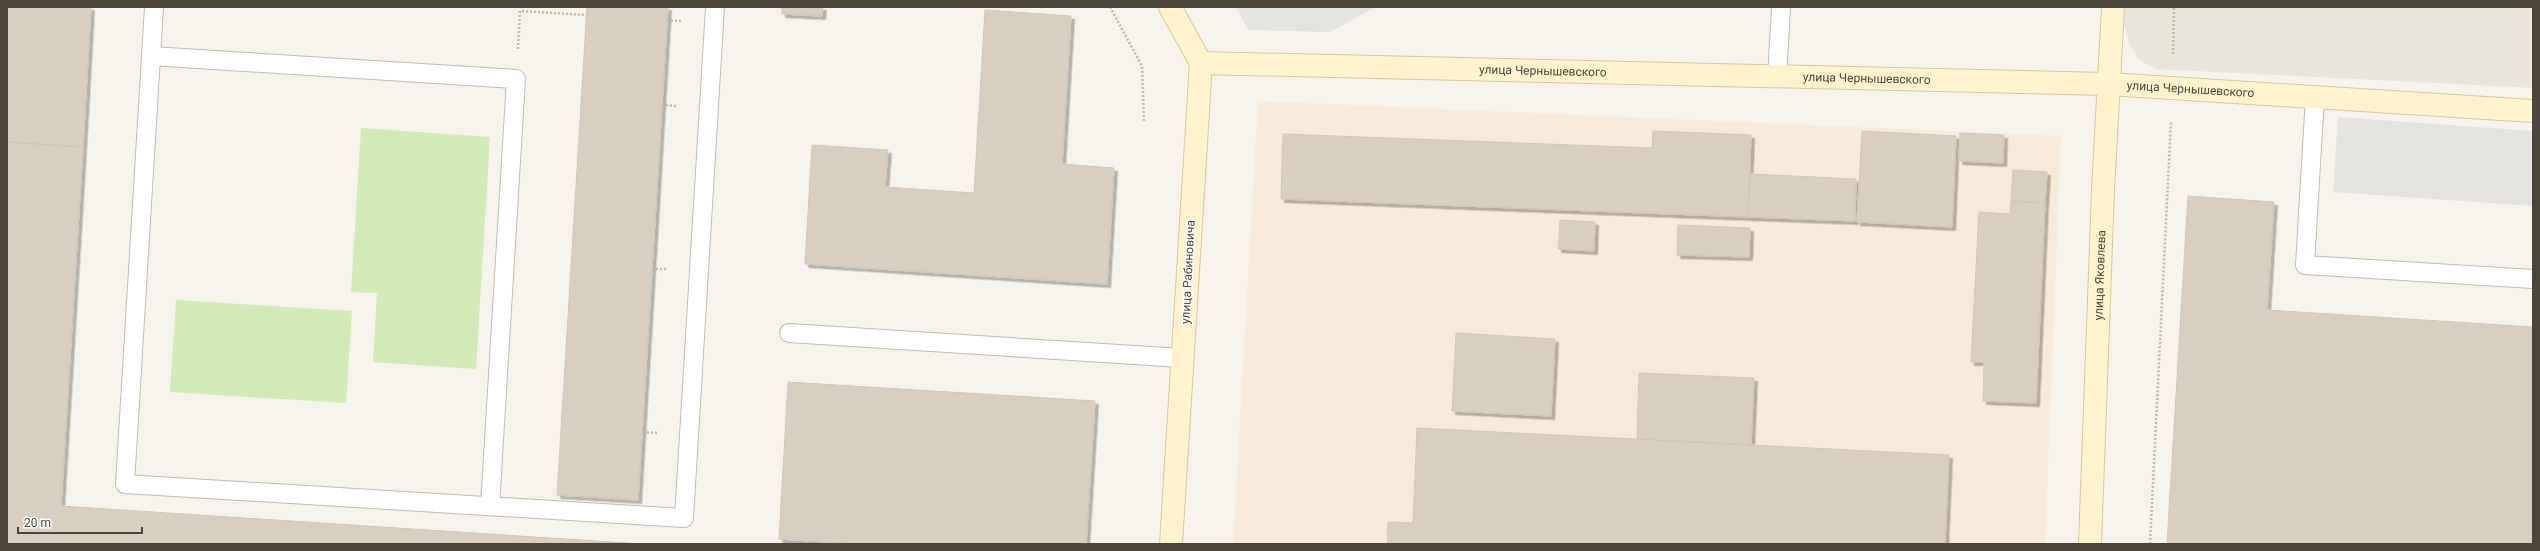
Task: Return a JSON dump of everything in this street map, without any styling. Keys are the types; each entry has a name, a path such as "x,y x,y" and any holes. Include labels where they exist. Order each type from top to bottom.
{"street":[{"path":"1170,7 1201,63"},
{"name":"улица Яковлева","path":"2090,544 2108,84 2113,7"},
{"name":"улица Чернышевского","path":"1201,63 2108,84 2533,111"},
{"name":"улица Рабиновича","path":"1171,544 1201,63"}],"lane":[{"path":"154,7 125,484 684,518 715,7"},
{"path":"1777,77 1781,7"},
{"path":"151,56 516,79 490,506"},
{"path":"2315,97 2305,265 2533,279"},
{"path":"789,333 1182,358"}],"path":[{"path":"1110,7 1142,66 1144,121"},
{"path":"516,79 520,11 586,15"},
{"path":"662,105 679,106"},
{"path":"2150,544 2169,190"},
{"path":"652,269 670,270"},
{"path":"643,432 660,433"}],"shaded area":[{"path":"1236,7 1376,7 1330,32 1248,30"},
{"path":"2125,7 2533,7 2533,88 2155,69 2138,59 2130,45 2124,24"},
{"path":"1258,101 2061,136 2045,544 1233,544"},
{"path":"2338,117 2533,131 2533,206 2333,192"}],"green space":[{"path":"361,128 490,137 476,369 373,362 377,293 351,292"},
{"path":"176,300 352,311 346,403 170,392"}],"building":[{"path":"7,7 91,7 83,147 7,142"},
{"path":"587,7 668,7 638,500 557,495"},
{"path":"782,7 823,7 822,16 782,14"},
{"path":"985,10 1071,16 1062,164 1114,168 1107,284 805,264 812,145 888,150 885,187 974,193"},
{"path":"1653,131 1751,135 1748,217 1281,199 1283,134 1652,148"},
{"path":"1862,131 1956,136 1952,227 1857,222"},
{"path":"1960,133 2004,135 2003,163 1959,161"},
{"path":"7,142 83,147 61,506 642,544 7,544"},
{"path":"2013,170 2047,172 2045,203 2011,201"},
{"path":"1750,174 1856,179 1855,221 1748,217"},
{"path":"2188,196 2274,202 2267,310 2533,327 2533,544 2167,544"},
{"path":"2011,201 2045,203 2036,403 1983,401 1984,362 1971,362 1979,212 2010,214"},
{"path":"1560,220 1595,222 1594,251 1558,249"},
{"path":"1678,225 1750,228 1749,257 1677,255"},
{"path":"1456,333 1555,339 1551,416 1452,411"},
{"path":"1639,373 1754,378 1751,445 1637,439"},
{"path":"788,382 1095,401 1086,544 858,544 779,539"},
{"path":"1417,428 1949,455 1945,544 1387,544 1388,522 1413,523"}]}
